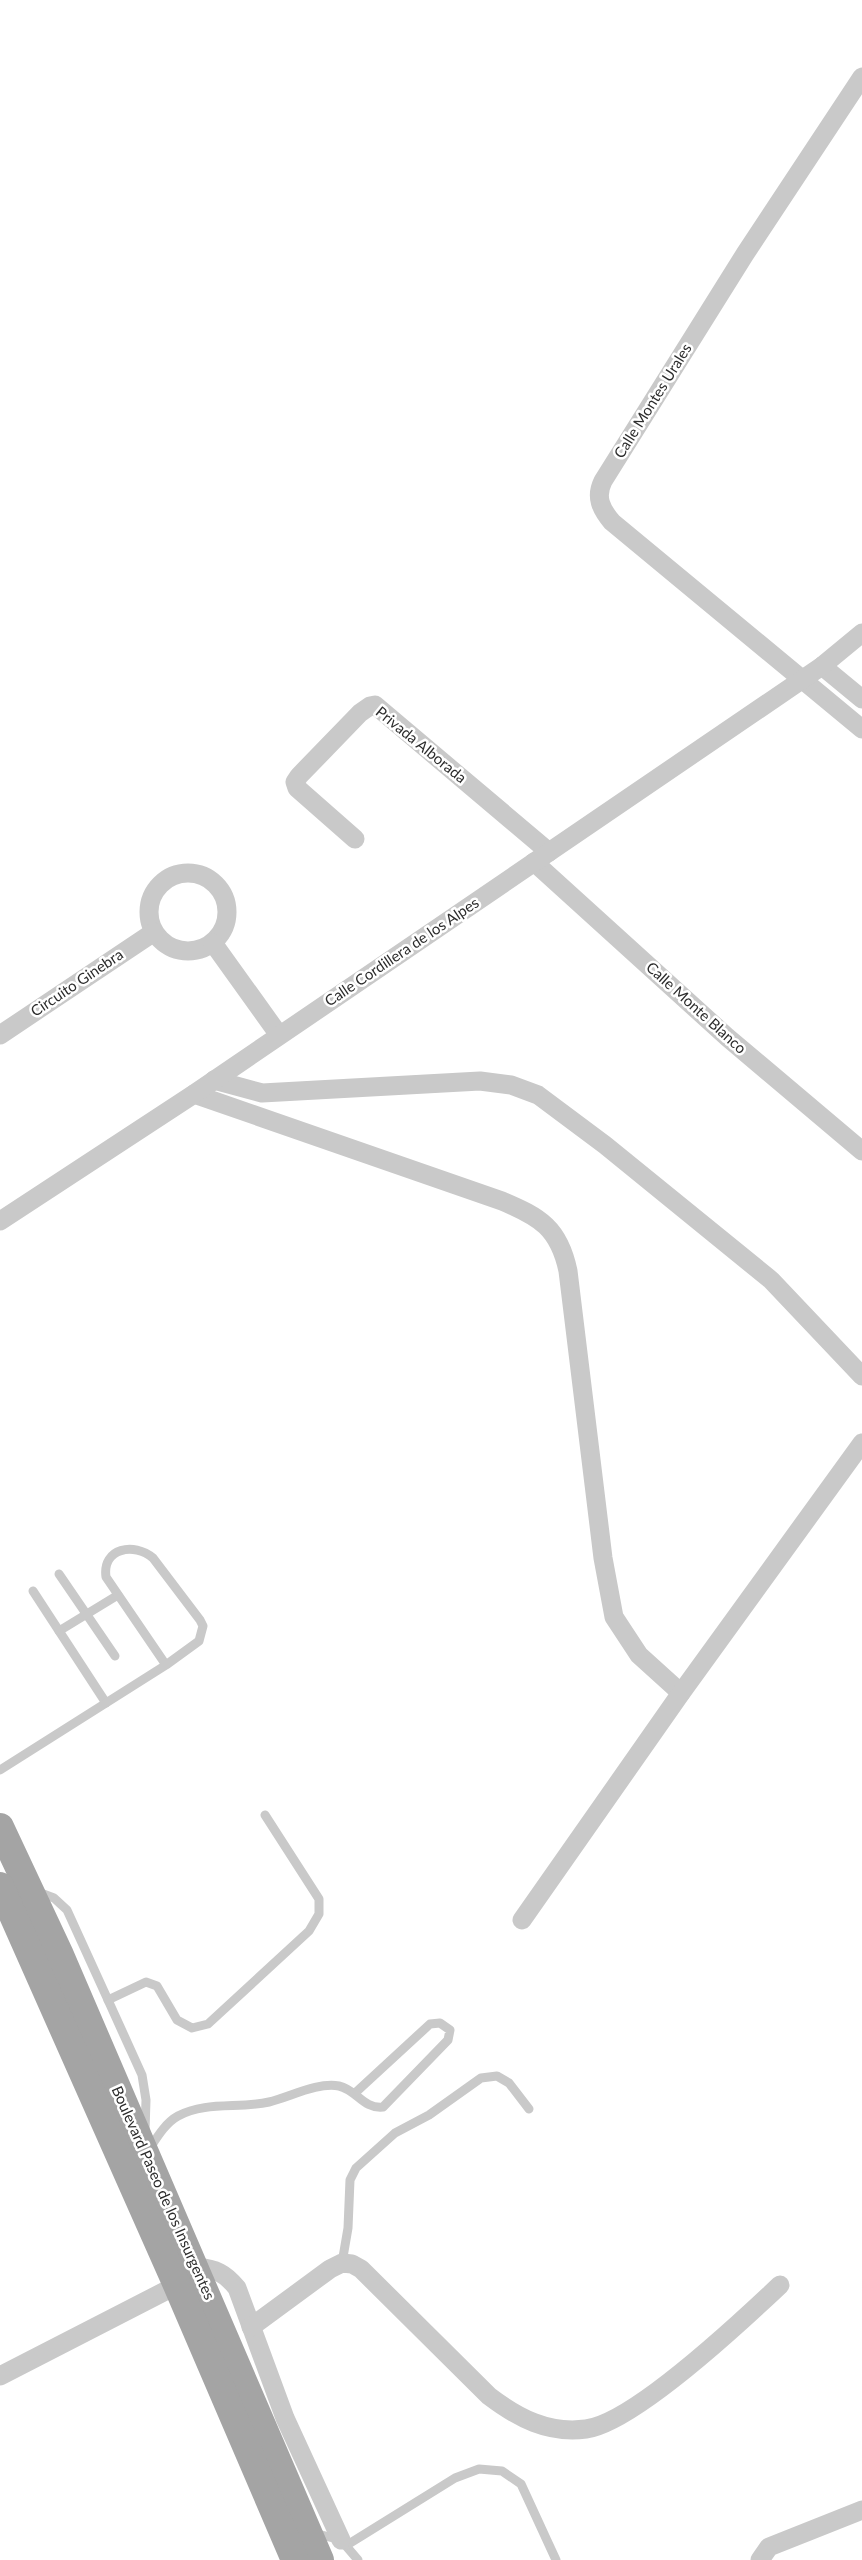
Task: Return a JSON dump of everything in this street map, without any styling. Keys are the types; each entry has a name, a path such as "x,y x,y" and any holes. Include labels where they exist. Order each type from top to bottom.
{"main road":[{"name":"Boulevard Paseo de los Insurgentes","path":"0,1828 60,1955 144,2151 186,2276 295,2560"},
{"name":"Boulevard Paseo de los Insurgentes","path":"0,1886 186,2276 307,2498 308,2532 320,2560"}],"street":[{"name":"Calle Montes Urales","path":"862,77 745,254 599,489 600,504 612,522 862,729"},
{"name":"Calle Cordillera de los Alpes","path":"0,1221 194,1094 801,678 822,666 862,633"},
{"path":"822,666 859,690 836,707"},
{"name":"Privada Alborada","path":"355,839 298,788 295,782 360,713 375,705 541,857"},
{"name":"Calle Monte Blanco","path":"541,857 727,1037 862,1152"},
{"path":"176,874 200,874 219,887 228,908 226,924 213,943 193,951 178,950 164,943 154,932 149,909 158,888 176,874"},
{"name":"Circuito Ginebra","path":"0,1035 154,932"},
{"path":"213,943 280,1035"},
{"path":"214,1080 262,1093 480,1081 511,1085 538,1095 606,1145 772,1280 862,1376"},
{"path":"194,1094 502,1201 536,1217 554,1234 564,1256 568,1271 603,1558 614,1618 638,1655 681,1693"},
{"path":"522,1920 681,1693 862,1443"},
{"path":"251,2327 330,2269 342,2263 352,2264 361,2269 489,2396 508,2410 528,2422 548,2428 588,2429 611,2421 670,2381 740,2323 780,2285"},
{"path":"0,2376 186,2276 213,2268 226,2274 237,2288 285,2418 307,2498 344,2542"},
{"path":"760,2560 769,2547 862,2510"}],"lane":[{"path":"0,1770 166,1665 199,1640 203,1626 200,1620 153,1558 138,1549 131,1548 114,1554 105,1568 106,1576 166,1665"},
{"path":"59,1574 115,1656"},
{"path":"33,1591 106,1703"},
{"path":"59,1631 118,1595"},
{"path":"108,2000 146,1982 157,1986 177,2020 192,2028 208,2024 309,1931 319,1914 319,1899 266,1815"},
{"path":"27,1888 54,1898 67,1910 108,2000 145,2088 144,2151"},
{"path":"144,2151 176,2117 192,2109 266,2103 324,2086 340,2086 354,2094 366,2105 374,2108 382,2107 448,2040 450,2030 440,2022 430,2024 354,2094"},
{"path":"342,2263 348,2228 350,2180 356,2168 395,2133 429,2115 481,2078 497,2076 509,2083 529,2109"},
{"path":"344,2542 455,2478 479,2468 502,2471 522,2484 556,2560"},
{"path":"308,2532 344,2542 358,2560"}]}
